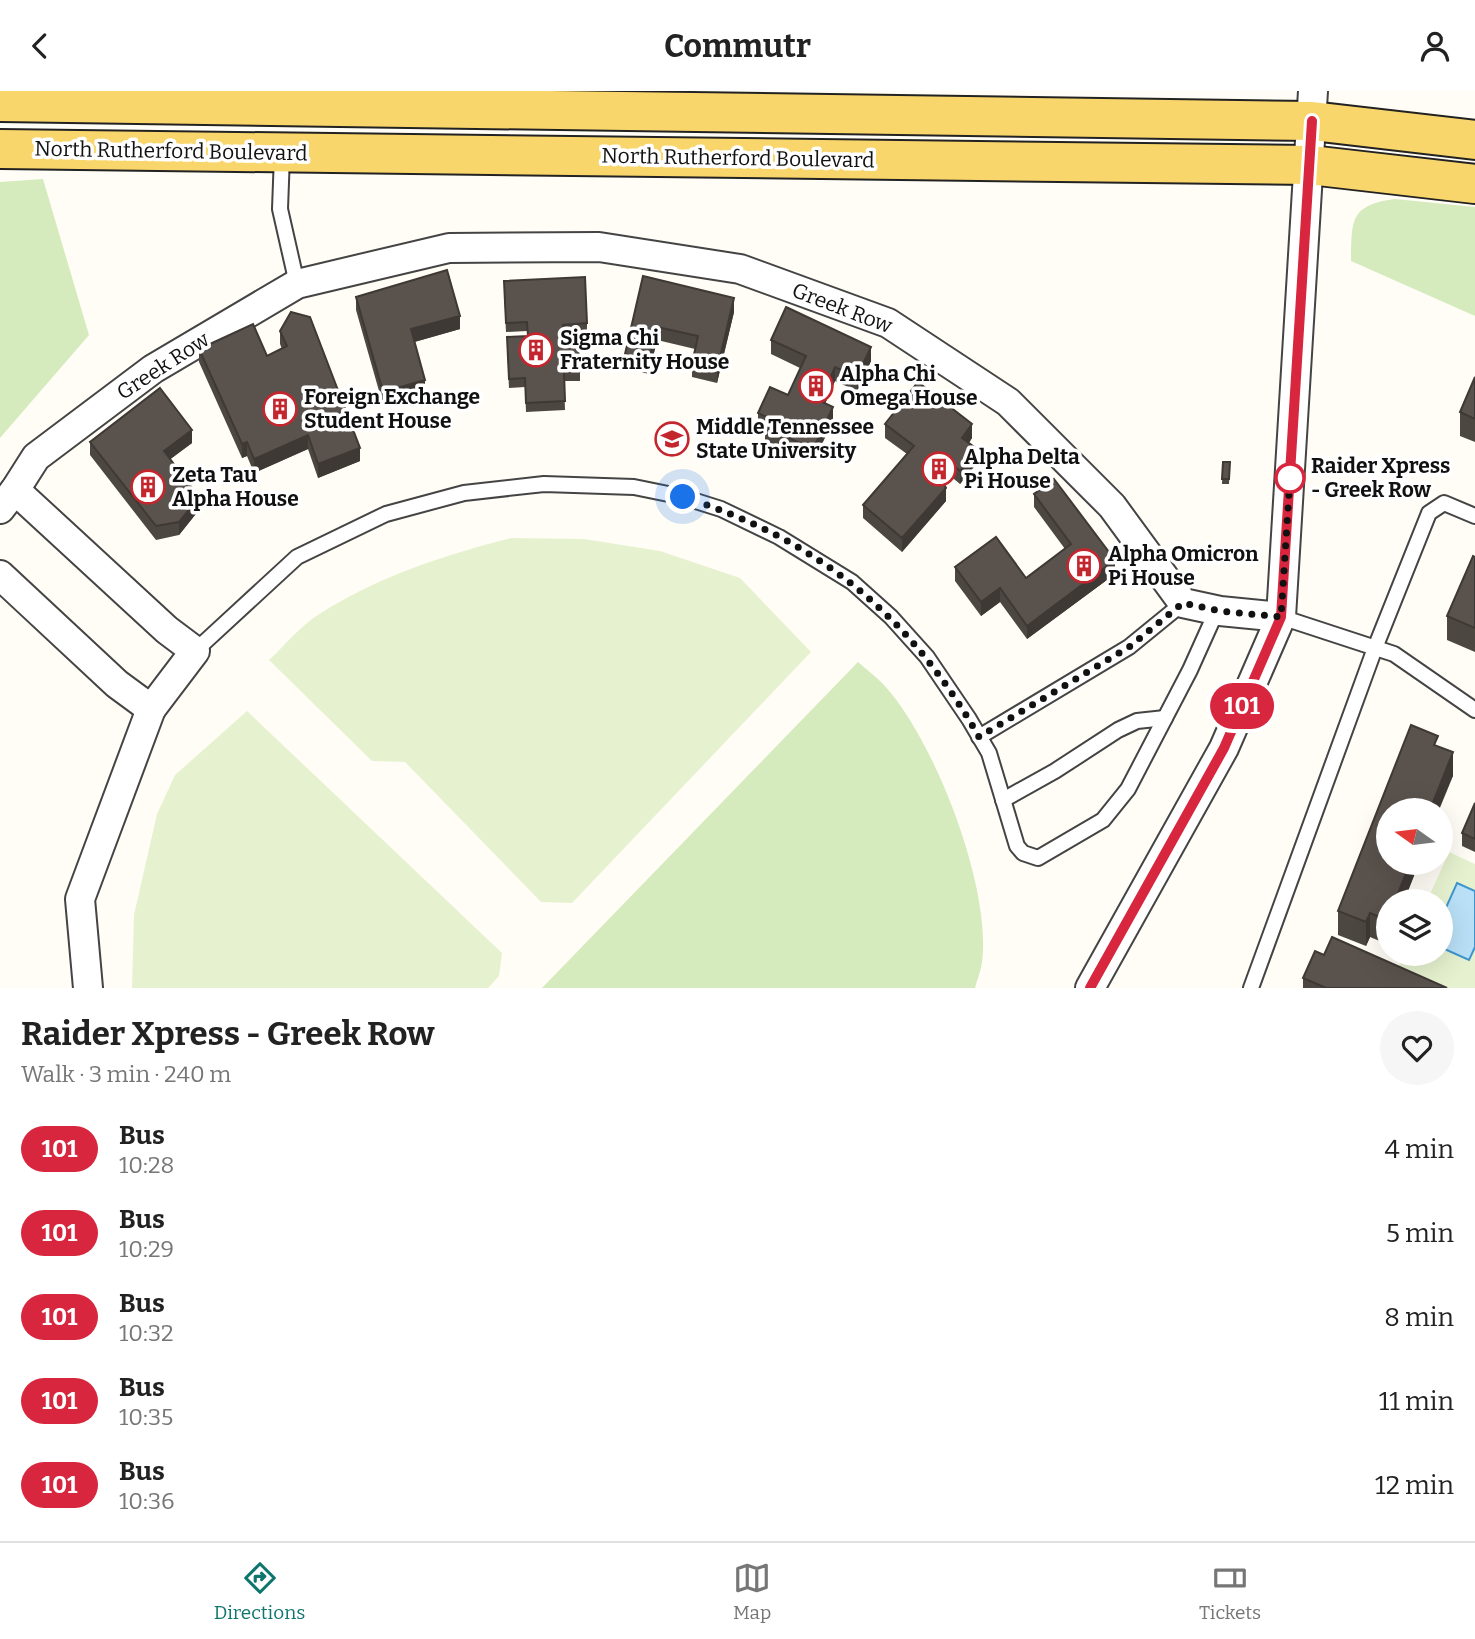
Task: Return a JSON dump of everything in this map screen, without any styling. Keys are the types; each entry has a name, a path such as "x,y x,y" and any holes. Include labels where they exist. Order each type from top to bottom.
{"main road":[{"path":"0,102 1313,106 1475,140"},
{"name":"North Rutherford Boulevard","path":"0,149 1310,165 1475,184"}],"street":[{"path":"1090,988 1224,748 1281,617 1313,106"},
{"name":"Greek Row","path":"8,499 36,457 153,369 297,284 449,248 598,247 740,269 888,323 1008,403 1112,506 1183,603"},
{"path":"8,499 195,651 151,709 80,899 88,988"},
{"path":"0,575 117,684 151,709"},
{"path":"1183,603 1217,610 1281,617"}],"lane":[{"path":"282,152 280,209 297,284"},
{"path":"195,651 296,557 386,514 464,492 544,484 634,487 683,497 721,509 779,537 852,582 891,617 928,657 989,753 1017,846 1023,853 1038,858 1103,820 1128,789 1206,639 1217,610"},
{"path":"1251,988 1375,648 1429,513 1444,503 1475,516"},
{"path":"979,737 1129,647 1183,603"},
{"path":"1281,617 1394,654 1475,711"},
{"path":"1003,800 1055,771 1118,730 1137,722 1165,718"}],"green space":[{"path":"43,179 89,335 0,438 0,182"},
{"path":"1395,199 1475,207 1475,316 1351,261 1356,217 1369,206"},
{"path":"511,538 584,539 660,551 740,578 811,652 572,903 541,902 405,762 372,761 269,660 314,618 366,588 437,559"},
{"path":"858,662 882,683 902,707 939,775 955,815 978,895 983,931 982,962 975,988 542,988"},
{"path":"247,711 502,953 499,976 488,988 132,988 134,915 157,814 175,775"},
{"path":"1453,854 1475,864 1475,988 1449,988 1399,966 1453,966 1453,889 1432,889 1439,875 1453,875"}],"water":[{"path":"1457,883 1475,891 1475,947 1469,960 1453,953 1453,892"}],"building":[{"path":"447,270 460,316 411,329 425,380 383,392 356,297"},
{"path":"643,276 734,298 717,370 692,364 698,336 657,327 649,360 625,354"},
{"name":"Sigma Chi Fraternity House","path":"585,277 587,323 563,325 564,344 578,343 580,371 564,372 565,401 526,403 525,378 509,379 507,337 528,336 527,322 506,323 504,281"},
{"name":"Alpha Chi Omega House","path":"786,307 871,347 857,377 835,367 820,401 833,407 816,443 804,445 765,427 769,418 758,413 770,387 788,395 806,356 771,340"},
{"name":"Foreign Exchange Student House","path":"291,312 310,317 360,448 318,464 308,435 254,459 247,442 242,444 199,349 253,324 267,356 287,346 280,331"},
{"path":"1475,377 1475,419 1460,412"},
{"name":"Alpha Delta Pi House","path":"918,382 972,424 962,438 977,449 960,471 948,461 938,474 946,488 902,538 863,505 914,446 885,424"},
{"name":"Zeta Tau Alpha House","path":"160,388 192,430 164,451 199,497 179,522 156,526 90,442"},
{"path":"1223,462 1230,462 1229,479 1222,479"},
{"name":"Alpha Omicron Pi House","path":"1054,479 1115,560 1027,626 1000,588 981,602 955,567 996,537 1026,578 1071,544 1034,494"},
{"path":"1473,556 1475,557 1475,628 1447,616"},
{"path":"1411,725 1438,736 1434,745 1453,752 1435,798 1382,798"},
{"path":"1475,803 1475,839 1462,833"},
{"path":"1376,814 1376,875 1405,875 1400,889 1376,889 1376,915 1370,913 1366,922 1338,911"},
{"path":"1332,937 1376,957 1376,966 1397,966 1447,988 1326,988 1303,978 1315,951 1324,955"}],"bus line":[{"name":"101","path":"1090,988 1224,748 1281,617 1312,121"}],"place":[{"name":"Sigma Chi Fraternity House","path":"536,350"},
{"name":"Alpha Chi Omega House","path":"816,386"},
{"name":"Foreign Exchange Student House","path":"280,409"},
{"name":"Middle Tennessee State University","path":"672,439"},
{"name":"Alpha Delta Pi House","path":"939,469"},
{"name":"Raider Xpress - Greek Row","path":"1290,478"},
{"name":"Zeta Tau Alpha House","path":"148,487"},
{"name":"Alpha Omicron Pi House","path":"1084,566"}],"route":[{"path":"683,497 721,509 779,537 852,582 891,617 928,657 979,737 1129,647 1183,603 1220,611 1281,617 1290,478"}]}
